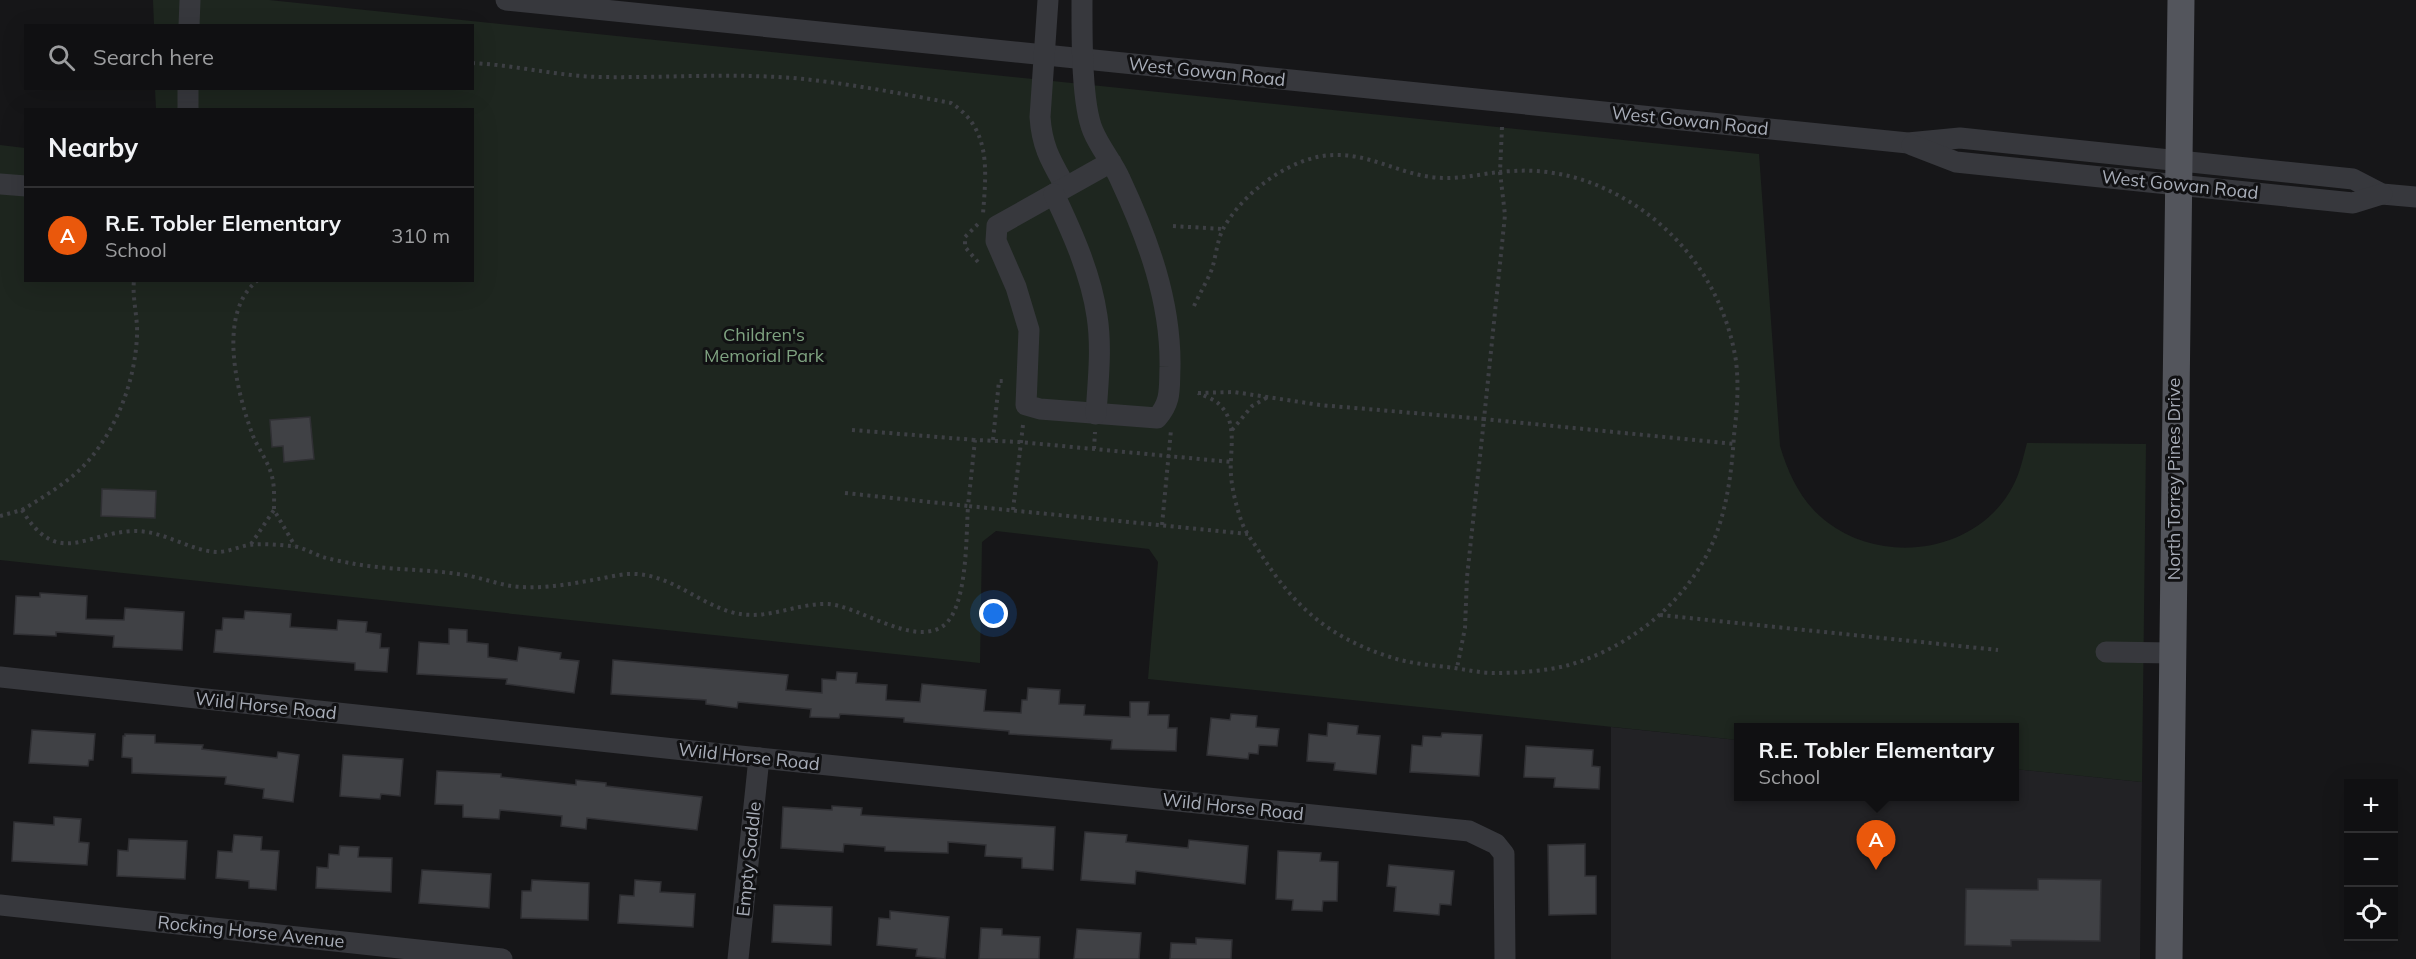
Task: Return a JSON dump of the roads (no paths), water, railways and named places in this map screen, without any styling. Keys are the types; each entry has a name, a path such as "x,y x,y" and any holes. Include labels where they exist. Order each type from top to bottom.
{"main road":[{"name":"North Torrey Pines Drive","path":"2169,959 2181,0"}],"street":[{"path":"189,24 190,0"},
{"name":"West Gowan Road","path":"506,0 1908,143 1956,162 2179,173 2354,202 2382,194 2416,197"},
{"path":"1048,0 1040,117 1041,137 1060,190 1097,316 1099,364 1096,414"},
{"path":"1082,0 1087,109 1093,131 1111,162 1144,233 1163,292 1170,351 1169,396 1166,408 1157,418 1040,409 1026,405 1029,330 1016,287 996,241 997,226 1111,162"},
{"path":"188,90 188,108"},
{"path":"0,184 24,186"},
{"path":"2106,652 2173,653"},
{"name":"Wild Horse Road","path":"0,677 1469,831 1496,844 1504,854 1505,959"},
{"name":"Empty Saddle","path":"738,959 759,758"},
{"name":"Rocking Horse Avenue","path":"0,905 502,959"}],"place":[{"name":"R.E. Tobler Elementary","path":"1876,870"}],"park label":[{"name":"Children's Memorial Park","path":"764,345"}]}
